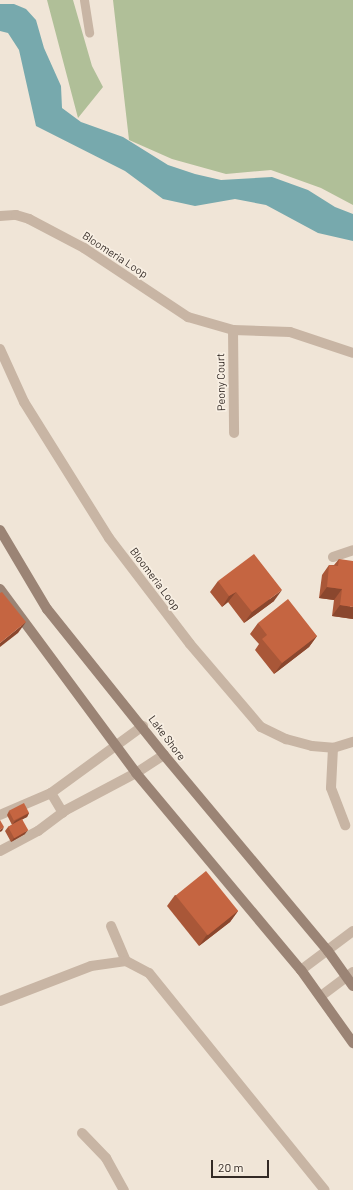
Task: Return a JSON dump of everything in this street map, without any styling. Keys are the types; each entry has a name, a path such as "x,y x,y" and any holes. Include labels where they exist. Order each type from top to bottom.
{"street":[{"name":"Bloomeria Loop","path":"0,216 16,215 29,219 84,248 188,317 233,330 290,332 353,353"},
{"name":"Peony Court","path":"233,330 234,433"},
{"name":"Bloomeria Loop","path":"0,349 24,402 109,538 190,644 261,727 286,739 312,746 333,748 353,742"},
{"name":"Lake Shore","path":"0,530 47,608 143,726 164,755 351,979 321,996"},
{"path":"333,557 353,550"},
{"path":"0,589 22,622 118,747 136,773 301,970 321,996 353,1043"},
{"path":"0,815 51,793 118,747 143,726"},
{"path":"333,748 331,788 345,825"},
{"path":"0,851 38,830 63,813 136,773 164,755"},
{"path":"51,793 63,813"},
{"path":"111,926 126,961"},
{"path":"301,970 328,951 353,930"},
{"path":"0,1001 90,966 126,961 149,973 323,1189"},
{"path":"82,1132 106,1158 124,1190"}],"lane":[{"path":"84,0 89,33"}],"green space":[{"path":"47,0 73,0 92,66 103,87 78,118"},
{"path":"113,0 353,0 353,205 321,188 271,170 226,174 172,159 129,140"}],"water":[{"path":"0,4 14,4 26,9 36,20 44,48 61,86 62,108 81,122 123,137 168,165 195,174 221,180 272,177 308,190 335,207 353,214 353,241 318,233 266,205 235,199 195,206 163,199 125,171 36,126 19,50 8,33 0,31"}],"building":[{"path":"254,554 282,590 252,612 236,592 229,596 218,581"},
{"path":"339,559 353,561 353,607 340,605 342,589 327,587 329,565 338,566"},
{"path":"2,592 26,622 0,643 0,593"},
{"path":"288,599 317,636 282,663 262,639 267,635 258,623"},
{"path":"24,803 29,813 14,821 9,811"},
{"path":"22,819 28,830 14,838 8,827"},
{"path":"0,820 4,827 0,830"},
{"path":"206,871 238,911 208,935 176,896"}]}
